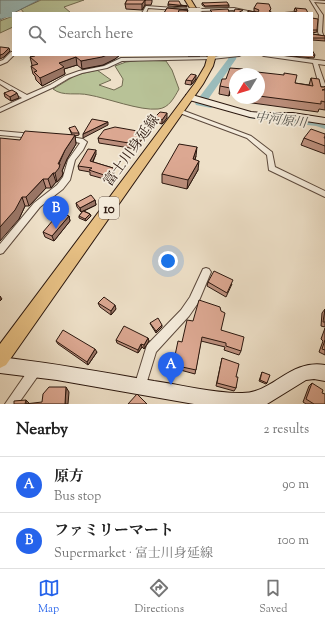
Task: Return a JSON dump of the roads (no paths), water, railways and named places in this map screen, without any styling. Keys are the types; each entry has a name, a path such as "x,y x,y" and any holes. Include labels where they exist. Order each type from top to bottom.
{"main road":[{"path":"188,0 198,12"},
{"name":"富士川身延線","path":"0,359 192,98 199,84 207,56"}],"street":[{"path":"322,36 320,32 323,16 311,1 325,2"},
{"path":"254,12 255,7"},
{"path":"145,12 147,8 189,10 198,12 242,12"},
{"path":"315,15 323,16"},
{"path":"0,63 5,61 12,54"},
{"path":"0,110 67,77 81,72 105,67 121,60 207,56"},
{"path":"270,56 315,63 325,63"},
{"path":"315,63 322,85 325,86"},
{"path":"0,82 27,98"},
{"path":"192,98 250,114 262,116 293,116 325,121"},
{"path":"182,112 249,137 270,154 272,168 325,194"},
{"path":"0,133 44,137"},
{"path":"0,250 37,205 60,187 67,178 72,160 84,142 81,140 59,138"},
{"path":"140,387 151,349 185,313 194,300 206,272"},
{"path":"0,365 36,369 140,387 207,401 242,402 261,398 303,373 321,369"},
{"path":"11,404 36,369"}],"water":[{"path":"0,0 39,0 16,12 12,12 12,14 0,20"}],"waterway":[{"name":"中河原川","path":"0,16 12,15"},
{"name":"中河原川","path":"211,105 200,103 233,56"},
{"name":"中河原川","path":"252,116 319,123 325,126"}],"place":[{"name":"ファミリーマート","path":"56,229"},
{"name":"原方","path":"171,385"}]}
